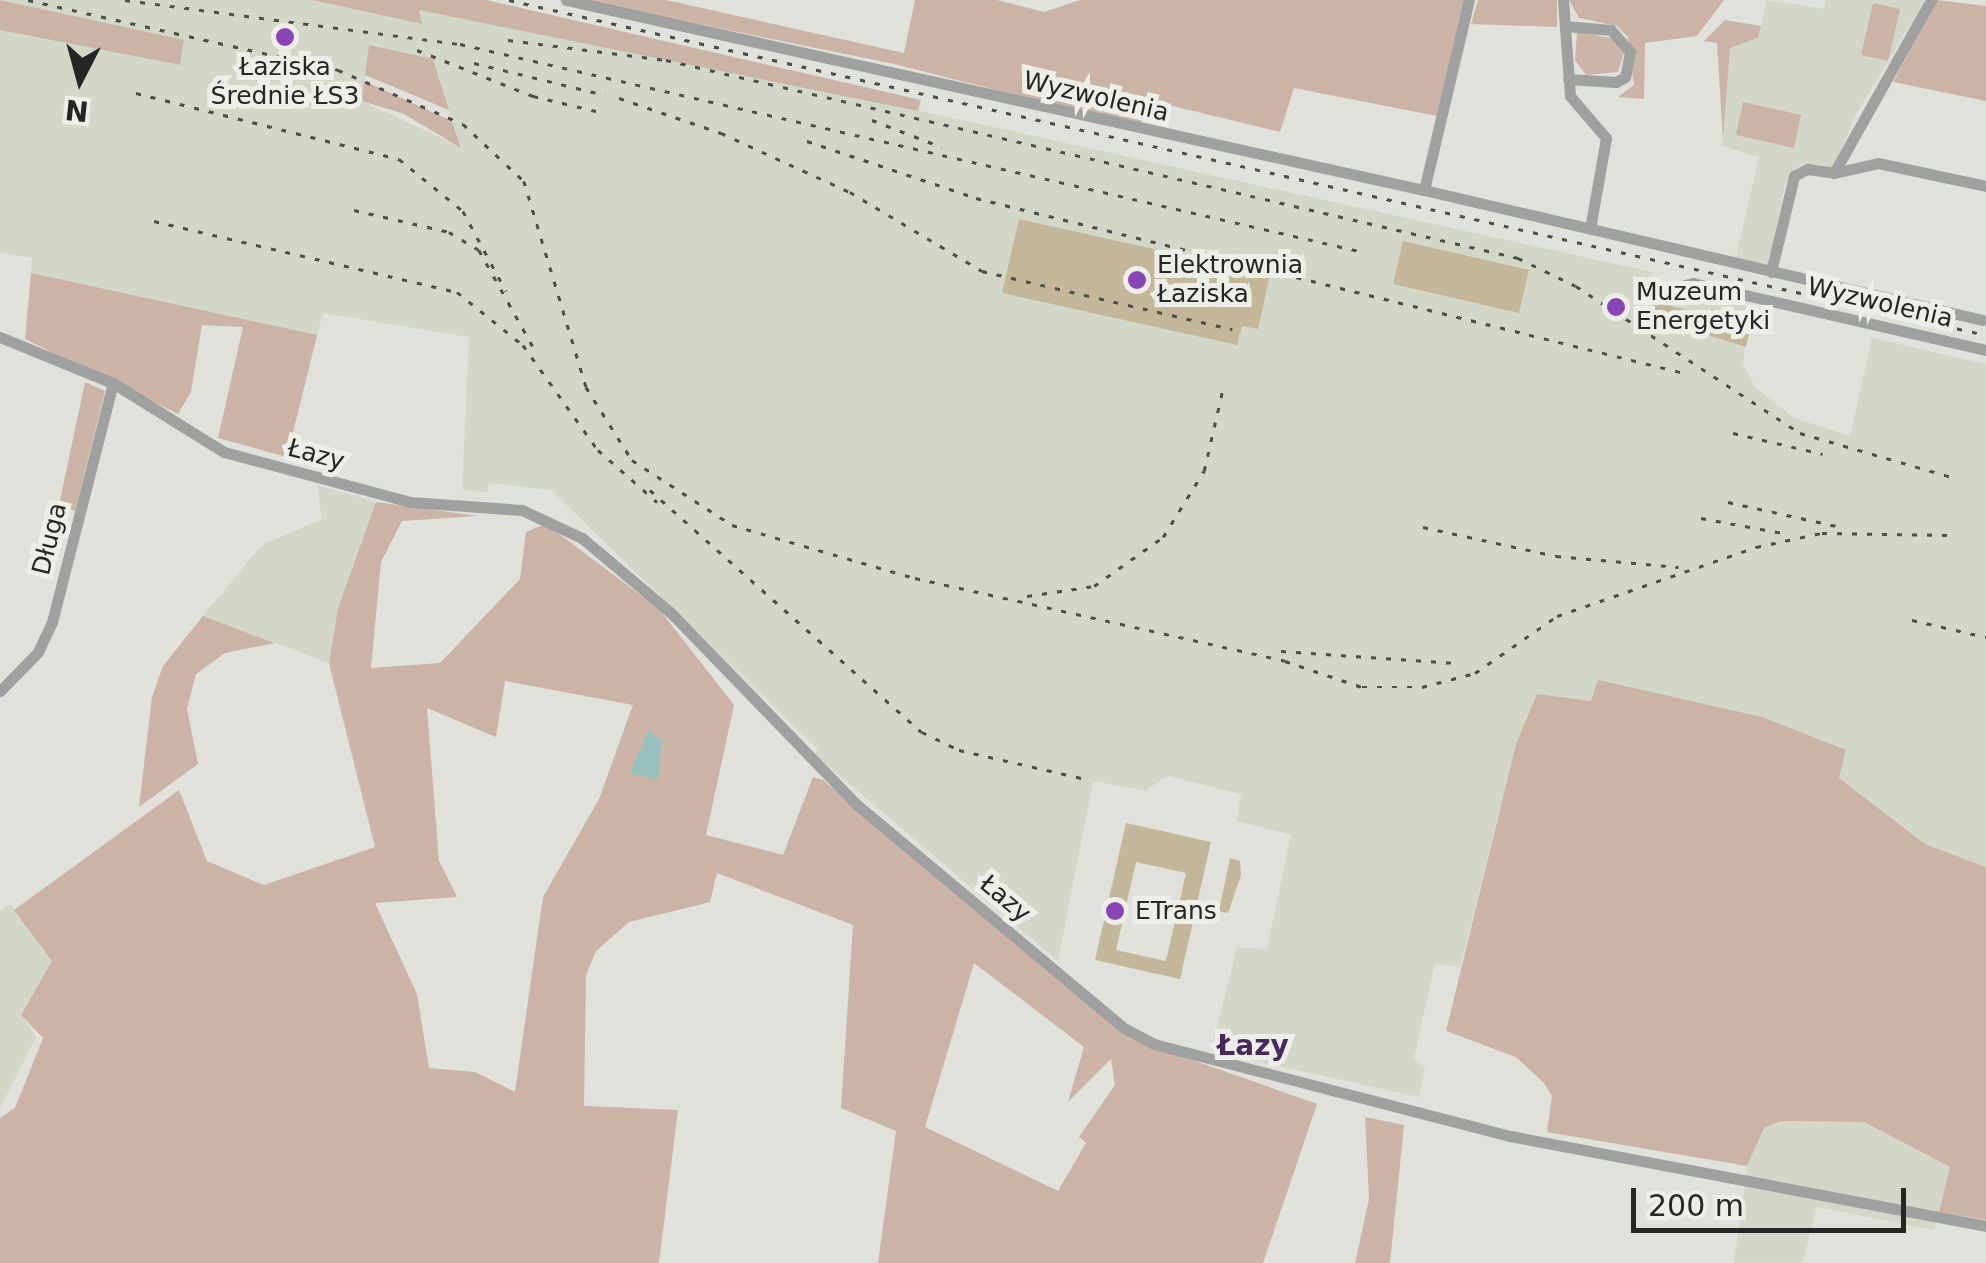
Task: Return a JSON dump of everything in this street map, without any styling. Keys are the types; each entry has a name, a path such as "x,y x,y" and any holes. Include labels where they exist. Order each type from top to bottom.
{"street":[{"name":"Wyzwolenia","path":"566,0 1424,190 1982,320"},
{"path":"1424,190 1469,0"},
{"path":"1563,0 1570,96 1606,138 1590,230"},
{"path":"1834,173 1931,0"},
{"path":"1565,26 1610,30 1630,52 1625,78 1616,82 1568,79"},
{"path":"1770,272 1794,176 1807,169 1834,173 1878,163 1986,186"},
{"name":"Wyzwolenia","path":"1647,296 1692,283 1986,350"},
{"name":"Łazy","path":"0,337 114,383 224,452 410,502 522,510 582,538 670,613 856,804 1124,1028 1154,1044 1418,1116 1986,1226"},
{"name":"Długa","path":"0,691 38,652 52,622 114,383"}],"shaded area":[{"path":"0,0 312,0 421,24 417,9 652,52 1652,272 1646,299 1685,307 1691,293 1749,306 1743,365 1756,388 1794,418 1850,436 1872,338 1986,364 1986,867 1925,844 1839,778 1846,750 1599,681 1592,701 1538,695 1516,744 1460,968 1435,963 1414,1058 1425,1068 1419,1097 1211,1051 1237,948 1267,949 1291,835 1237,821 1241,794 1167,776 1145,791 1093,781 1058,961 814,754 818,749 551,490 489,483 487,493 462,489 469,337 323,313 317,335 31,273 32,258 0,253 0,30 179,65 184,41","holes":["369,45 433,59 461,147 362,101"]},
{"path":"0,0 184,40 180,65 0,30"},
{"path":"312,0 486,0 921,100 918,111 419,10 422,24"},
{"path":"582,0 666,0 904,53 915,0 997,0 1044,12 1080,0 1465,0 1437,116 1294,88 1280,132 1156,102 1139,126 894,64"},
{"path":"1478,0 1557,0 1557,27 1471,24"},
{"path":"1569,0 1724,0 1697,36 1645,43 1644,99 1618,97 1634,85 1628,37 1617,26 1579,18"},
{"path":"1767,0 1824,9 1826,0 1925,0 1856,114 1834,167 1801,163 1785,184 1769,267 1736,258 1759,157 1723,146 1730,48 1758,38"},
{"path":"1937,0 1986,6 1986,101 1893,82"},
{"path":"1873,3 1900,9 1888,61 1861,55"},
{"path":"1725,20 1761,26 1758,38 1730,48 1723,141 1717,43 1704,41"},
{"path":"1577,32 1616,39 1624,53 1618,72 1586,75 1575,60"},
{"path":"369,45 433,59 449,110 365,75"},
{"path":"364,81 452,121 461,148 404,114 362,101"},
{"path":"1743,102 1801,115 1794,148 1736,135"},
{"path":"31,273 317,335 287,457 218,438 243,327 202,325 191,392 178,414 25,339"},
{"path":"85,382 105,391 75,511 59,505"},
{"path":"317,485 376,502 338,608 329,663 203,616 262,545 322,519"},
{"path":"376,502 478,516 402,521 381,562 371,668 440,663 520,579 526,532 546,524 659,609 734,705 706,835 783,855 813,777 823,780 1130,1038 1317,1104 1263,1263 878,1263 896,1131 841,1108 853,925 717,873 710,902 629,922 596,951 586,975 584,1106 678,1110 659,1263 0,1263 0,1118 15,1108 43,1038 21,1015 52,961 14,910 179,790 207,861 264,885 375,847 329,663 338,608","holes":["505,681 633,705 599,799 543,897 515,1092 475,1072 429,1068 417,994 375,903 457,897 439,861 427,708 496,737","974,963 1084,1047 1068,1102 1111,1059 1115,1085 1079,1137 1086,1143 1058,1191 925,1127"]},
{"path":"203,616 275,643 225,653 196,674 187,709 198,764 139,807 152,697 163,666"},
{"path":"1598,680 1762,717 1846,750 1839,778 1925,844 1986,867 1986,1220 1939,1212 1950,1167 1864,1122 1781,1121 1764,1128 1747,1166 1547,1132 1552,1096 1544,1083 1516,1057 1446,1031 1516,744 1537,694 1591,701"},
{"path":"10,904 53,961 21,1014 36,1037 0,1108 0,911"},
{"path":"1365,1117 1404,1125 1390,1263 1355,1263 1369,1199"},
{"path":"1781,1121 1864,1122 1950,1167 1934,1230 1817,1207 1802,1263 1734,1263 1747,1166 1764,1128"}],"water":[{"path":"648,731 662,740 658,780 630,773"}],"building":[{"name":"Elektrownia Łaziska","path":"1019,219 1270,275 1258,329 1242,326 1237,345 1002,293"},
{"path":"1403,241 1529,270 1519,313 1393,284"},
{"path":"1656,302 1701,314 1712,309 1751,325 1746,347 1646,316"},
{"name":"ETrans","path":"1126,823 1211,842 1180,979 1095,960","holes":["1136,862 1186,873 1166,961 1116,950"]},
{"name":"ETrans","path":"1230,858 1240,861 1241,875 1228,913 1219,911"}],"railway":[{"path":"28,0 338,70 463,124 524,181 586,387 632,460 732,525 915,578 1285,661 1362,687 1422,687 1475,673 1557,616 1756,547 1822,533 1949,535"},
{"path":"125,0 460,44 1363,252"},
{"path":"509,0 1986,335"},
{"path":"508,40 666,60 1518,258 1576,286 1800,433 1955,478"},
{"path":"417,50 533,96 600,112"},
{"path":"474,63 605,95"},
{"path":"136,93 399,159 463,211 506,291"},
{"path":"619,98 721,133 850,192 982,271 1232,329"},
{"path":"872,120 942,147"},
{"path":"807,141 976,198 1684,373"},
{"path":"354,210 449,232 479,250 535,350"},
{"path":"154,221 457,292 523,345 598,450 657,502"},
{"path":"1027,596 1094,586 1163,537 1204,471 1223,388"},
{"path":"1733,433 1823,454"},
{"path":"650,490 922,732 959,750 1086,779"},
{"path":"1728,502 1836,526"},
{"path":"1701,518 1788,534"},
{"path":"1423,527 1556,556 1679,567"},
{"path":"1912,620 1986,637"},
{"path":"1281,651 1456,663"}],"place":[{"name":"Łaziska Średnie ŁS3","path":"285,37"},
{"name":"Elektrownia Łaziska","path":"1137,280"},
{"name":"Muzeum Energetyki","path":"1616,307"},
{"name":"ETrans","path":"1115,911"}],"district":[{"name":"Łazy","path":"1253,1046"}]}
